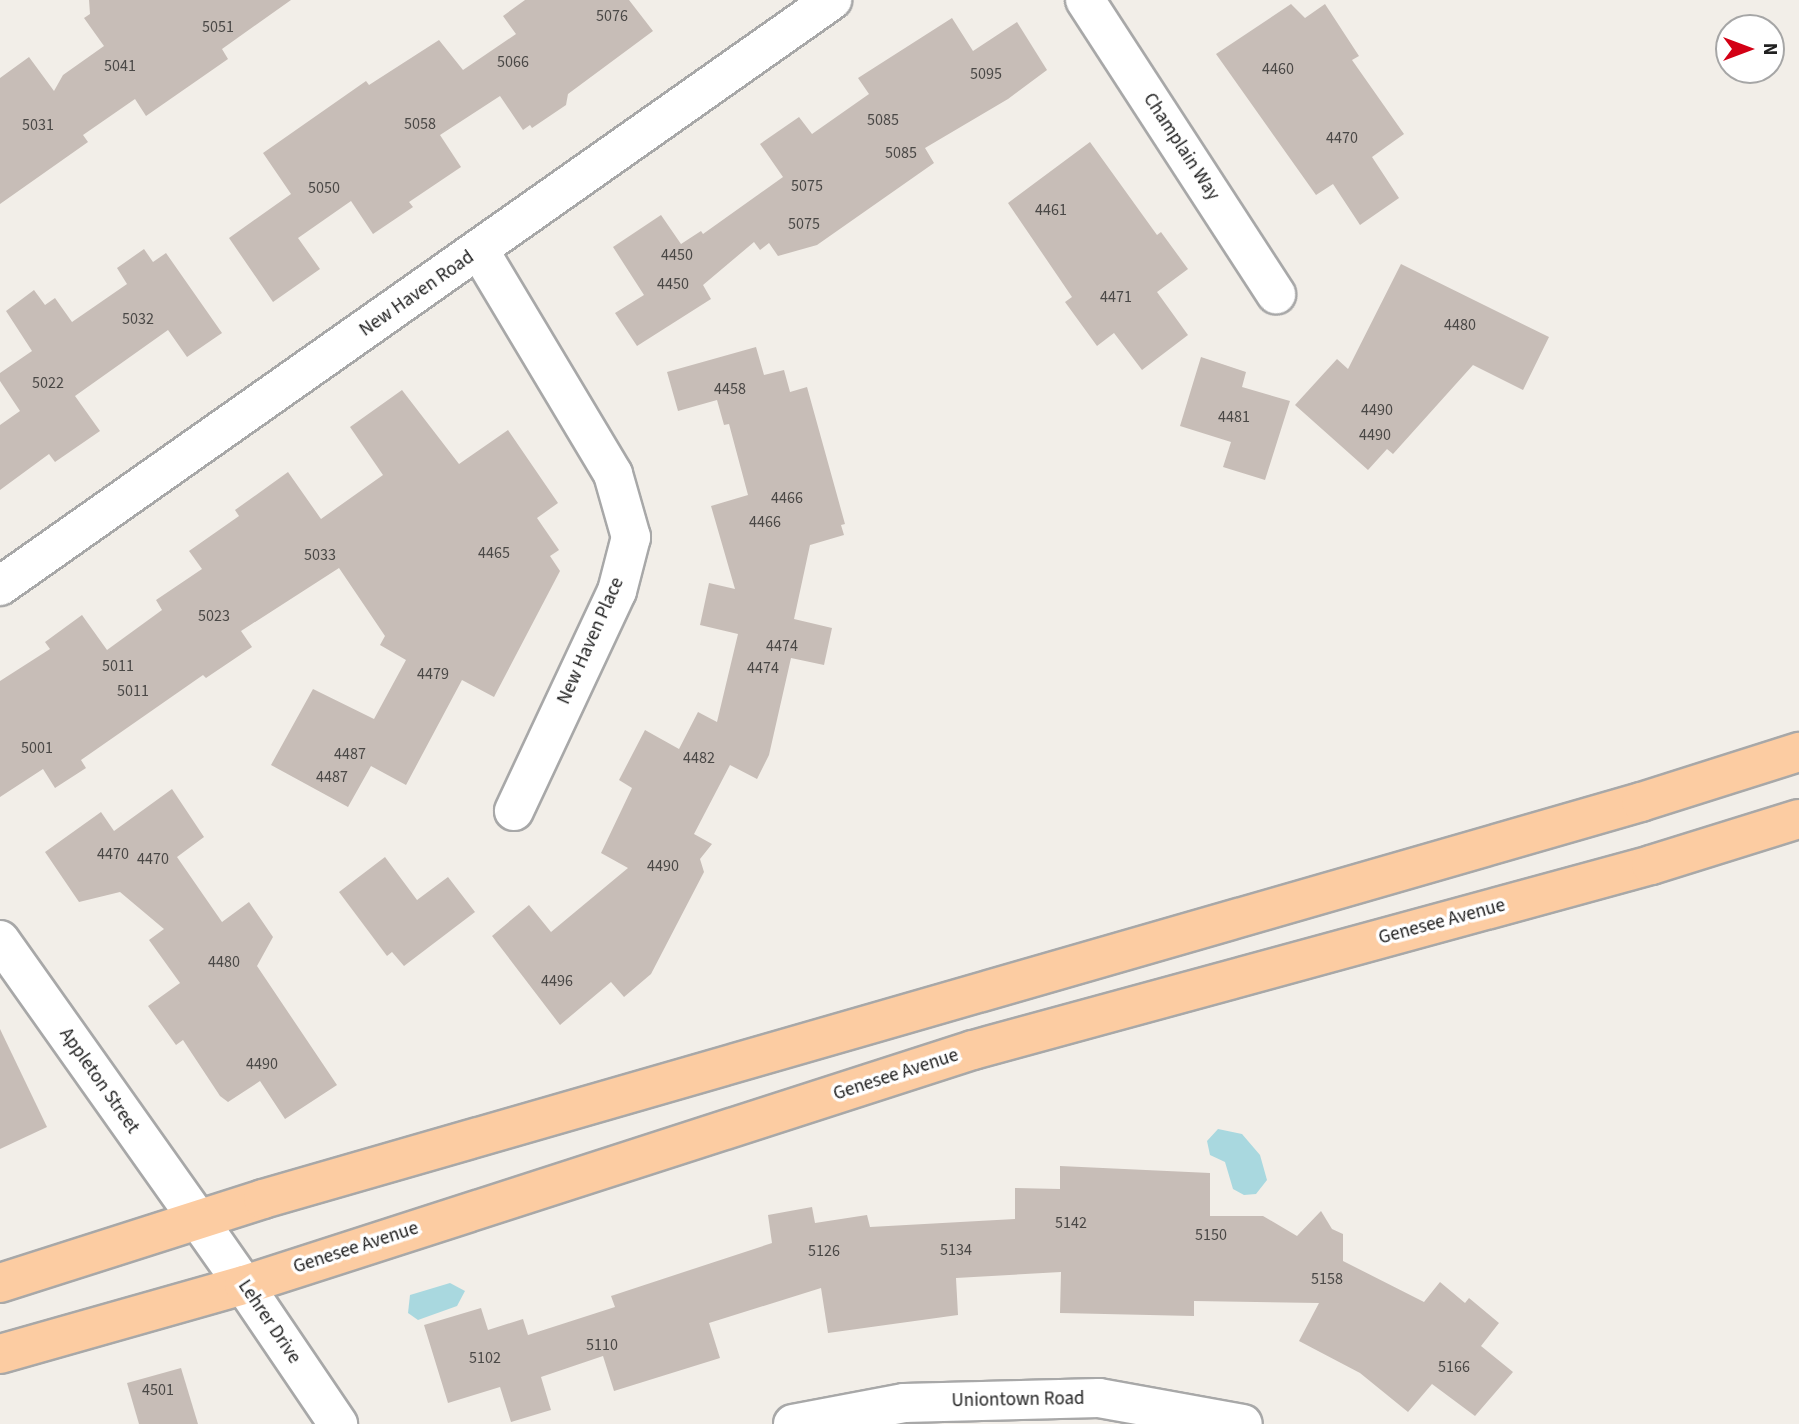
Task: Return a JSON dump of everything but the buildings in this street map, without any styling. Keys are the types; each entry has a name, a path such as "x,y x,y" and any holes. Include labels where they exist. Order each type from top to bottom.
{"main road":[{"path":"0,1283 618,1094 1642,802 1799,752"},
{"name":"Genesee Avenue","path":"0,1354 244,1285 973,1050 1651,865 1799,819"}],"street":[{"name":"New Haven Road","path":"0,586 832,0"},
{"name":"Champlain Way","path":"1085,0 1276,294"},
{"name":"New Haven Place","path":"480,250 612,474 631,537 617,591 514,811"},
{"name":"Appleton Street","path":"0,940 200,1221"},
{"name":"Lehrer Drive","path":"200,1221 338,1424"},
{"name":"Uniontown Road","path":"793,1424 904,1403 1099,1398 1243,1424"}],"water":[{"path":"1218,1129 1242,1134 1260,1155 1267,1180 1256,1194 1244,1195 1233,1189 1225,1162 1210,1155 1207,1141"},
{"path":"450,1283 465,1291 457,1306 418,1320 408,1313 410,1295"}]}
